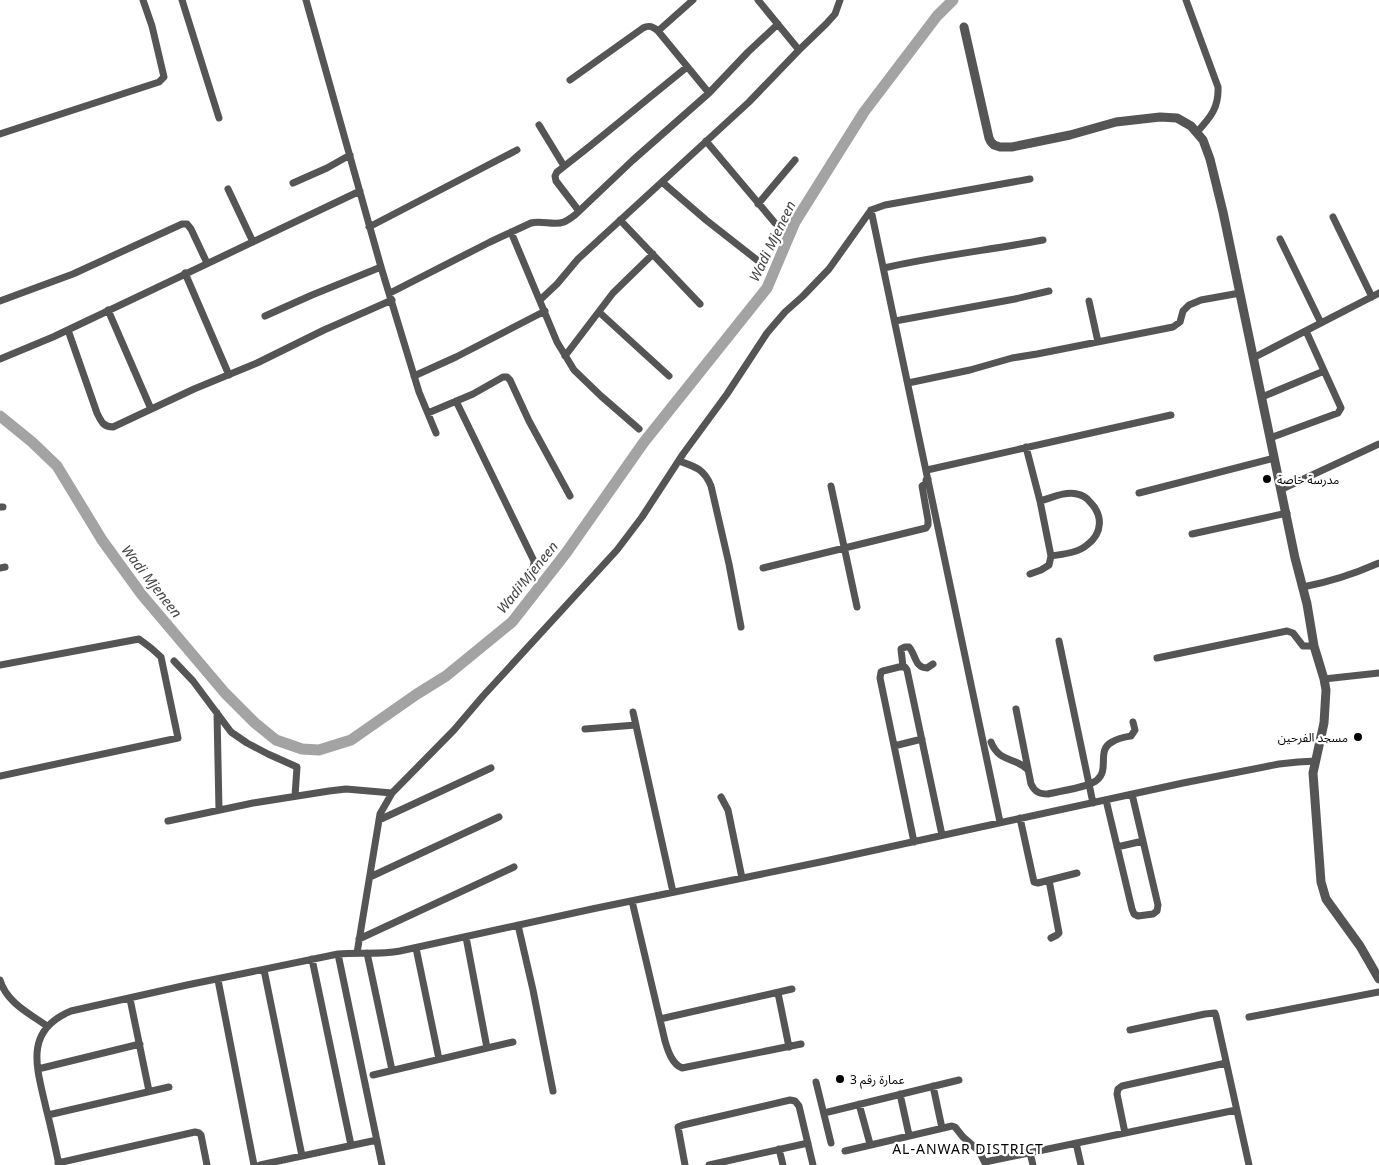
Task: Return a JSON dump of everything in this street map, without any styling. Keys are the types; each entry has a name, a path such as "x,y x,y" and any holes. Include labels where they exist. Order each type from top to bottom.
{"street":[{"path":"0,134 159,82 164,77 154,32 143,0"},
{"path":"182,0 219,118"},
{"path":"306,0 381,267 419,392 436,433"},
{"path":"658,31 693,0"},
{"path":"758,0 799,50"},
{"path":"1186,0 1218,87 1219,95 1216,109 1198,132"},
{"path":"540,300 557,284 578,259 749,102 835,14 837,2"},
{"path":"68,330 103,424 113,427 257,363 391,297 446,264 511,232 539,221 558,223 565,221 579,211 633,160 709,94 748,52 778,24"},
{"path":"570,80 647,26 653,27 658,31 709,94"},
{"path":"964,27 988,132 994,145 1006,147 1029,144 1116,122 1160,117 1177,118 1191,126 1203,140 1216,180 1274,458 1307,604 1314,646 1324,679 1326,705 1324,723 1313,773 1321,882 1326,899 1360,946 1379,979"},
{"path":"579,211 556,181 555,176 557,172 687,67"},
{"path":"539,125 564,166"},
{"path":"706,141 775,223"},
{"path":"370,227 517,150"},
{"path":"292,182 327,168 350,156"},
{"path":"758,204 795,160"},
{"path":"357,953 380,814 392,794 454,730 616,550 638,523 767,333 785,312 829,269 871,210 885,205 1030,179"},
{"path":"662,182 757,260"},
{"path":"228,190 253,242"},
{"path":"0,359 68,330 360,191"},
{"path":"871,210 1000,822"},
{"path":"1253,358 1376,295 1332,217"},
{"path":"620,220 700,304"},
{"path":"0,301 73,274 182,224 187,224 192,229 207,263"},
{"path":"511,232 557,342 574,370 639,428"},
{"path":"1280,239 1321,323"},
{"path":"884,268 948,255 991,250 1042,240"},
{"path":"566,356 613,293 653,254"},
{"path":"265,316 381,267"},
{"path":"185,273 229,375"},
{"path":"895,320 1049,291"},
{"path":"908,383 970,370 1012,358 1173,327 1180,322 1183,311 1188,305 1201,300 1240,293"},
{"path":"1089,301 1098,342"},
{"path":"108,310 151,409"},
{"path":"414,376 456,357 545,311"},
{"path":"599,312 669,376"},
{"path":"1270,438 1338,413 1341,408 1306,331"},
{"path":"1262,397 1324,371"},
{"path":"428,413 507,377 570,496"},
{"path":"456,401 534,561 531,571 519,584"},
{"path":"927,470 1171,415"},
{"path":"1282,488 1379,444"},
{"path":"1026,447 1040,501 1051,556 1049,565 1030,574"},
{"path":"1140,492 1274,458"},
{"path":"679,461 702,471 711,486 741,627"},
{"path":"763,568 926,528 928,520 922,486 929,479"},
{"path":"831,486 857,607"},
{"path":"1040,501 1069,493 1079,494 1094,506 1100,516 1098,531 1087,545 1073,552 1051,556"},
{"path":"1192,534 1287,513"},
{"path":"1303,588 1331,582 1379,563"},
{"path":"1157,658 1287,631 1293,633 1303,646 1314,646"},
{"path":"0,665 139,639 161,657 178,738 0,776"},
{"path":"1059,641 1093,803"},
{"path":"933,664 927,668 922,667 917,662 912,649 905,647 900,650 904,667 907,670 942,835"},
{"path":"174,661 193,681 231,732 247,743 295,766 297,770 295,796"},
{"path":"904,667 883,671 880,675 914,842"},
{"path":"1324,679 1379,673"},
{"path":"1016,709 1031,784 1034,790 1041,794 1089,784 1099,779 1102,775 1105,748 1112,741 1131,736 1135,730 1133,722"},
{"path":"216,712 219,810"},
{"path":"633,712 672,892"},
{"path":"586,729 636,725"},
{"path":"894,746 922,739"},
{"path":"991,742 997,753 1020,764 1029,771"},
{"path":"207,1165 199,1132 58,1164 38,1069 36,1050 47,1026 71,1012 187,985 338,954 389,953 416,948 1132,794 1272,766 1316,761"},
{"path":"379,820 491,768"},
{"path":"168,821 295,796 346,789 392,794"},
{"path":"1106,800 1132,910 1138,916 1153,914 1157,911 1158,905 1132,794"},
{"path":"721,797 728,810 742,878"},
{"path":"370,877 499,817"},
{"path":"1020,818 1034,882 1038,883 1078,873"},
{"path":"1118,847 1144,842"},
{"path":"359,940 514,867"},
{"path":"1049,880 1059,933 1051,938"},
{"path":"632,901 668,1052 674,1063 680,1068 801,1044"},
{"path":"518,925 553,1091"},
{"path":"466,937 487,1048"},
{"path":"416,948 439,1059"},
{"path":"368,953 392,1070"},
{"path":"338,954 382,1165"},
{"path":"312,959 351,1145"},
{"path":"264,970 302,1156"},
{"path":"0,980 9,998 47,1026"},
{"path":"218,980 254,1165"},
{"path":"660,1019 792,990"},
{"path":"1249,1017 1379,992"},
{"path":"778,993 789,1047"},
{"path":"130,999 149,1091"},
{"path":"1130,1030 1205,1014 1215,1014 1249,1165"},
{"path":"373,1075 513,1042"},
{"path":"38,1069 140,1044"},
{"path":"1125,1133 1117,1094 1118,1089 1122,1086 1226,1063"},
{"path":"824,1113 959,1080"},
{"path":"816,1082 831,1142"},
{"path":"48,1115 169,1086"},
{"path":"933,1086 942,1128"},
{"path":"900,1094 909,1135"},
{"path":"685,1165 678,1128 682,1125 790,1100 795,1101 800,1106 813,1165"},
{"path":"858,1104 870,1144"},
{"path":"845,1151 952,1126 979,1151 986,1164 1236,1110"},
{"path":"260,1165 377,1140"},
{"path":"709,1165 808,1143"},
{"path":"1076,1144 1081,1165"},
{"path":"779,1149 783,1165"},
{"path":"1030,1153 1033,1165"}],"waterway":[{"name":"Wadi Mjeneen","path":"0,416 32,442 57,466 102,540 142,595 225,693 255,723 276,740 302,749 319,750 351,740 446,676 512,622 566,553 644,442 767,288 795,222 864,112 937,16 953,0"}],"place":[{"name":"مدرسة خاصة","path":"1267,479"},
{"name":"مسجد الفرحين","path":"1358,737"},
{"name":"عمارة رقم 3","path":"840,1079"}],"district":[{"name":"AL-ANWAR DISTRICT","path":"968,1148"}]}
